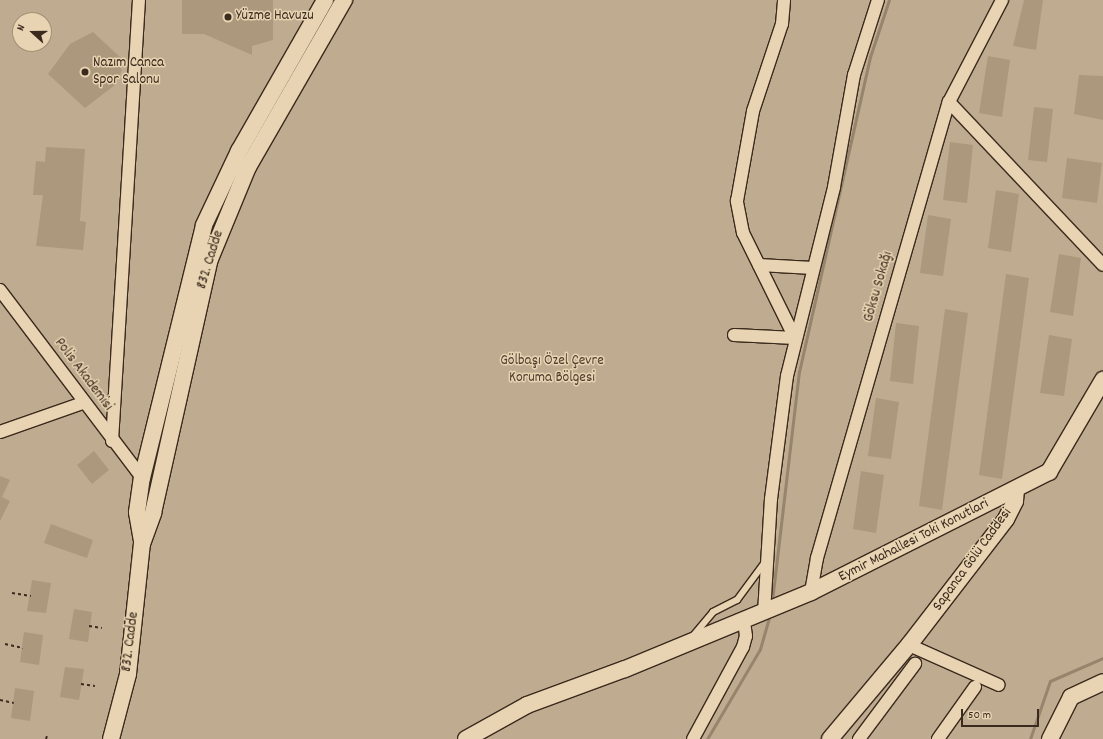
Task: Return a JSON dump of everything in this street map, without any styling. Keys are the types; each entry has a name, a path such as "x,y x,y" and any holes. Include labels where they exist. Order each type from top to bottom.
{"street":[{"path":"112,441 139,0"},
{"name":"832. Cadde","path":"142,544 137,512 142,478 204,225 239,151 325,0"},
{"name":"832. Cadde","path":"110,739 127,681 142,544 153,513 201,295 218,234 248,167 344,0"},
{"path":"784,0 782,24 753,111 737,201 743,233 795,338"},
{"path":"764,613 771,499 795,338 834,187 854,75 878,0"},
{"name":"Göksu Sokağı","path":"811,592 819,551 949,102 1002,0"},
{"path":"299,47 313,55"},
{"path":"949,102 1103,265"},
{"path":"759,265 813,268"},
{"name":"Polis Akademisi","path":"0,290 83,403 142,478"},
{"path":"734,335 795,338"},
{"name":"Sapanca Gölü Caddesi","path":"830,739 909,646 1006,519 1015,501 1016,490 1049,472 1103,380"},
{"path":"0,432 83,403"},
{"name":"Eymir Mahallesi Toki Konutlari","path":"466,739 527,705 744,622 811,592 1016,490"},
{"path":"693,739 743,648 746,636 744,622"},
{"path":"909,646 999,685"},
{"path":"844,722 860,738 915,664"},
{"path":"1050,739 1071,697 1103,682"},
{"path":"938,739 975,687"}],"lane":[{"path":"686,645 713,612 737,600 768,558"}],"path":[{"path":"12,593 30,596"},
{"path":"89,626 102,628"},
{"path":"5,644 23,648"},
{"path":"81,684 95,686"},
{"path":"0,700 14,703"}],"green space":[{"name":"Gölbaşı Özel Çevre Koruma Bölgesi","path":"0,0 1103,0 1103,739 0,739"}],"building":[{"name":"Yüzme Havuzu","path":"182,0 273,0 273,40 252,46 252,55 204,34 182,34"},
{"path":"1024,0 1043,0 1036,50 1013,46"},
{"name":"Nazım Canca Spor Salonu","path":"93,32 121,58 117,64 122,70 115,85 85,108 48,74 70,44"},
{"path":"988,56 1010,60 1002,117 979,113"},
{"path":"1079,75 1103,76 1103,120 1074,114"},
{"path":"1034,107 1053,109 1047,162 1028,160"},
{"path":"950,142 973,145 967,203 943,200"},
{"path":"46,147 85,149 80,221 86,222 83,250 36,246 43,195 33,195 36,161 45,162"},
{"path":"1067,158 1102,163 1097,203 1062,198"},
{"path":"996,190 1019,194 1011,252 988,248"},
{"path":"928,215 951,219 943,276 920,273"},
{"path":"1059,254 1081,258 1073,316 1050,312"},
{"path":"1006,274 1029,278 1002,479 979,475"},
{"path":"945,309 968,313 942,510 919,506"},
{"path":"896,323 919,326 913,384 890,381"},
{"path":"1049,335 1072,339 1064,396 1040,393"},
{"path":"876,398 899,402 891,459 868,456"},
{"path":"94,451 109,470 92,484 77,465"},
{"path":"861,471 884,475 876,533 853,529"},
{"path":"0,476 10,480 2,497 10,501 0,521"},
{"path":"51,524 93,540 87,558 44,543"},
{"path":"32,580 51,583 46,613 27,611"},
{"path":"74,609 92,612 88,642 69,639"},
{"path":"24,632 43,635 39,665 20,662"},
{"path":"65,667 84,669 79,700 60,697"},
{"path":"15,688 34,691 30,721 11,718"}],"waterway":[{"path":"772,601 799,372 870,57 889,0"},
{"path":"707,739 760,649 770,615"},
{"path":"1030,739 1050,681 1103,658"}],"place":[{"name":"Yüzme Havuzu","path":"228,17"},
{"name":"Nazım Canca Spor Salonu","path":"85,72"}]}
